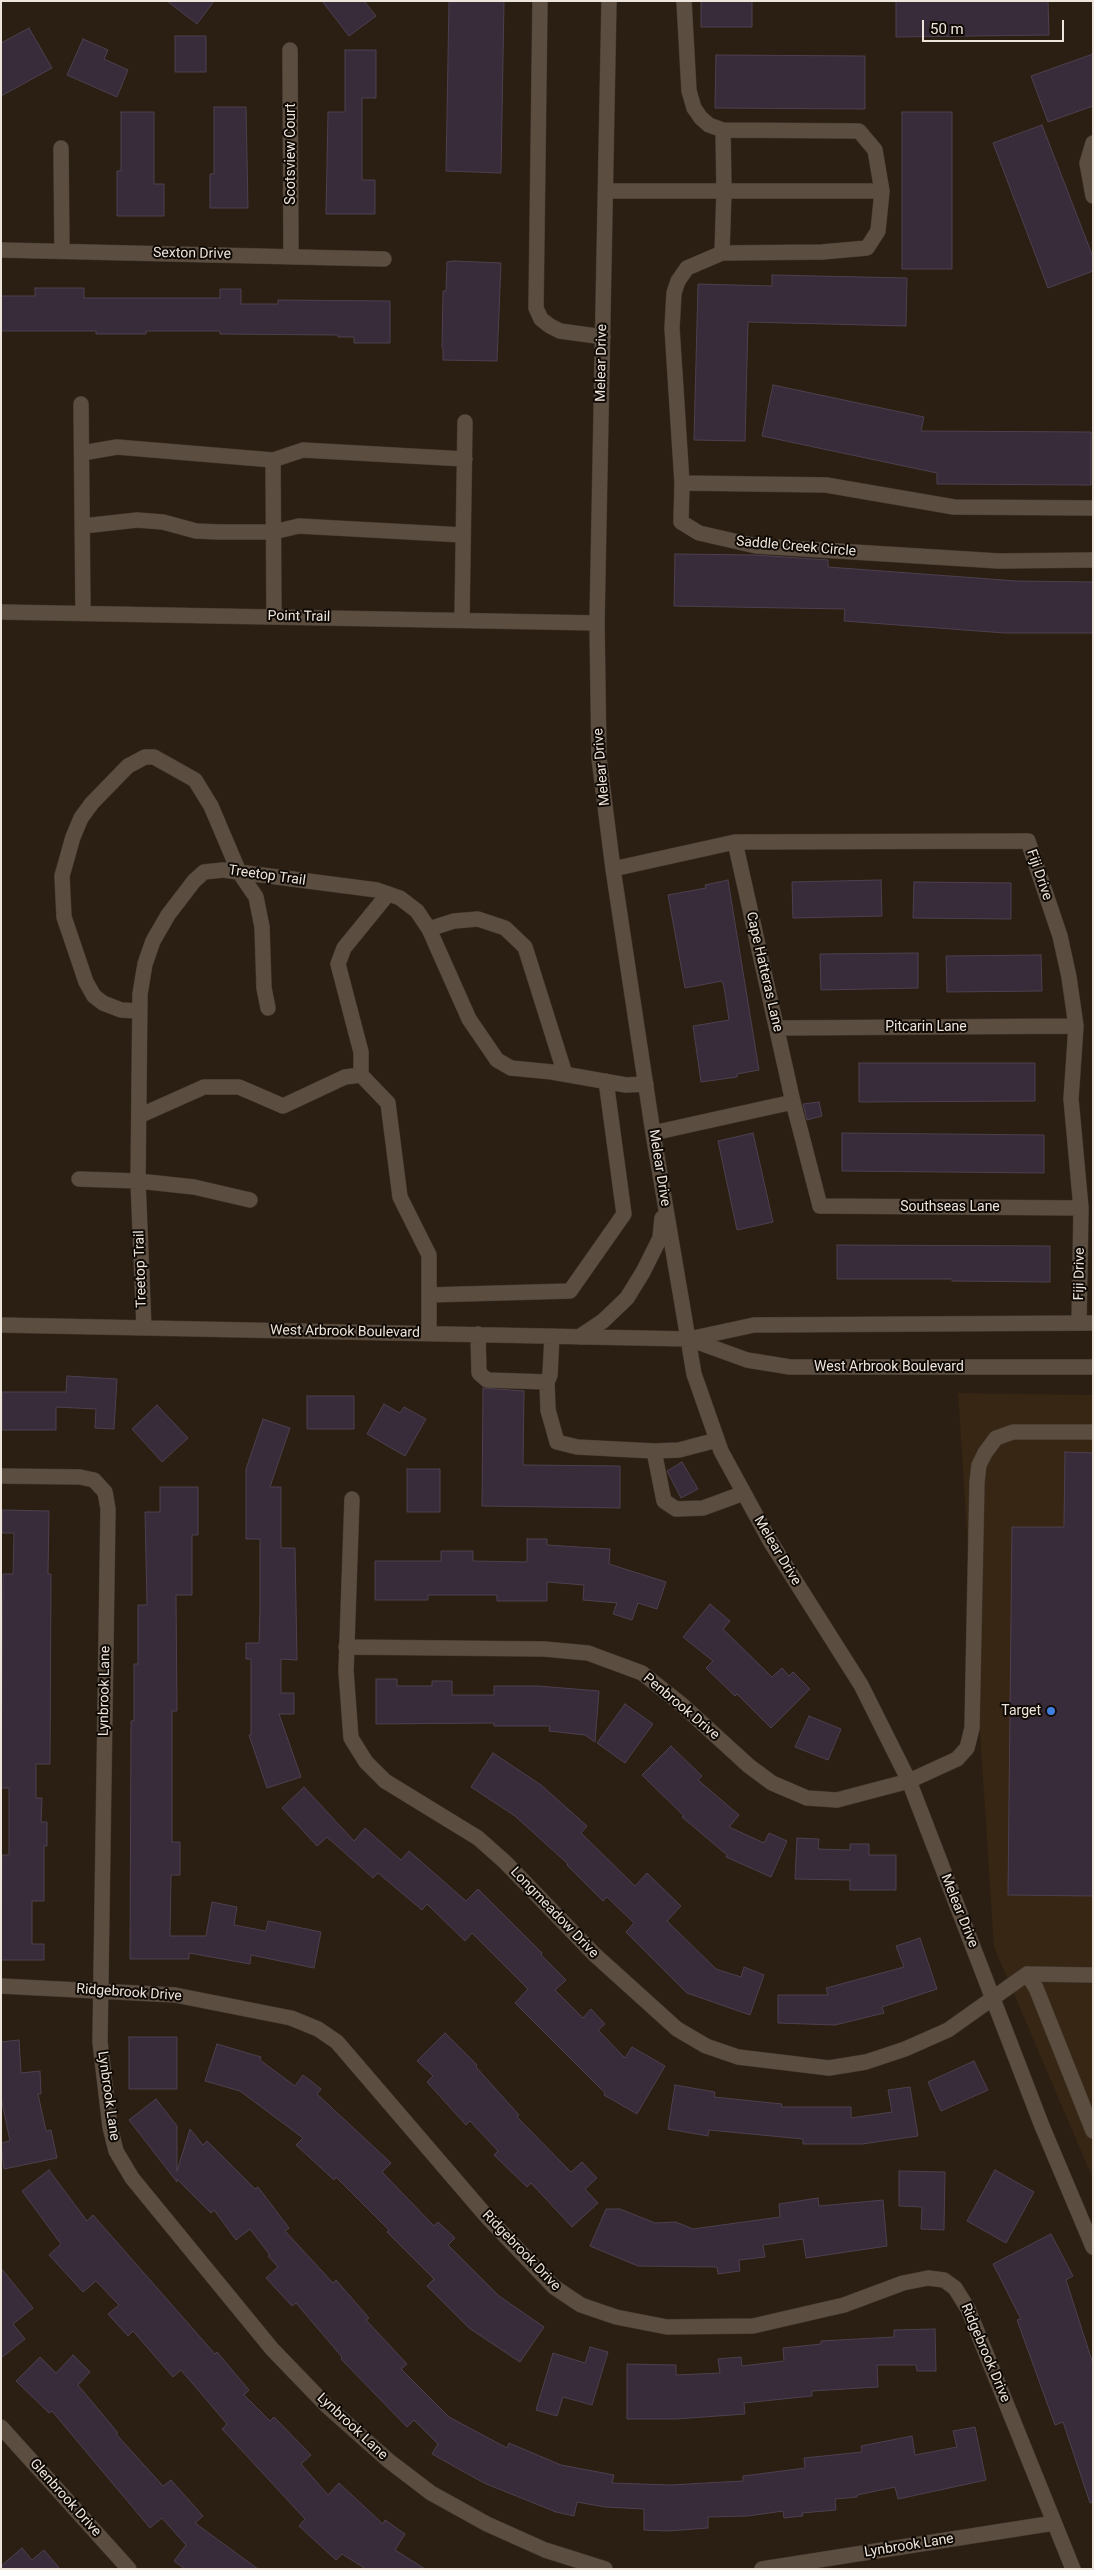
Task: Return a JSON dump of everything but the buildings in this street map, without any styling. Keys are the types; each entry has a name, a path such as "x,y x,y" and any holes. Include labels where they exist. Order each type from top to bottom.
{"street":[{"path":"540,1 536,308 541,319 560,331 603,337"},
{"name":"Melear Drive","path":"610,1 597,623 599,758 613,869 653,1133 694,1374 717,1440 744,1493 770,1541 861,1685 909,1781 994,1997 1042,2126 1093,2247"},
{"path":"684,1 688,91 694,108 709,125 723,130 859,131 875,150 882,191 878,231 866,248 822,252 722,253 723,130"},
{"name":"Scotsview Court","path":"290,50 291,257"},
{"path":"1093,143 1088,157 1093,196"},
{"path":"61,148 62,251"},
{"path":"606,191 882,191"},
{"name":"Sexton Drive","path":"1,250 384,259"},
{"name":"Saddle Creek Circle","path":"722,253 687,268 678,281 674,294 672,328 682,483 681,522 699,533 756,546 999,561 1093,560"},
{"path":"81,404 83,613"},
{"path":"462,620 465,422"},
{"path":"82,453 117,447 273,460 302,450 464,459"},
{"path":"273,460 274,616"},
{"path":"682,483 826,485 954,506 1093,508"},
{"path":"83,526 137,520 163,522 196,531 273,532 299,526 463,535"},
{"name":"Point Trail","path":"1,612 597,623"},
{"path":"140,1011 121,1010 103,1003 94,996 72,944 64,917 62,876 73,837 81,818 92,803 128,766 145,757 154,757 195,780 211,806 239,872 256,897 262,927 264,988 268,1008"},
{"name":"Fiji Drive","path":"613,869 734,842 773,840 1028,841 1060,936 1069,976 1076,1026 1071,1099 1081,1208 1086,1323"},
{"name":"Cape Hatteras Lane","path":"734,842 793,1102 820,1206"},
{"name":"Treetop Trail","path":"144,1328 138,1181 140,1011 145,964 153,941 168,915 194,881 204,872 223,870 377,890 400,898 417,911 429,929 469,1019 497,1060 511,1068 565,1074 626,1085 646,1084"},
{"path":"388,894 344,948 338,964 361,1052 361,1074 388,1103 400,1197 429,1255 429,1333"},
{"path":"429,929 454,921 478,919 505,928 525,947 565,1074"},
{"name":"Pitcarin Lane","path":"777,1028 1076,1026"},
{"path":"139,1116 204,1087 239,1088 283,1106 344,1077 361,1074"},
{"path":"429,1295 570,1291 624,1214 606,1082"},
{"path":"653,1133 793,1102"},
{"path":"79,1180 138,1181 194,1187 250,1200"},
{"path":"579,1336 603,1321 627,1298 660,1238 664,1199"},
{"name":"Southseas Lane","path":"820,1206 1081,1208"},
{"name":"West Arbrook Boulevard","path":"1,1325 689,1339 754,1325 1086,1323"},
{"path":"478,1334 479,1373 487,1380 547,1382"},
{"path":"552,1336 550,1375 547,1382 550,1423 557,1442 576,1446 654,1451 679,1450 717,1440"},
{"name":"West Arbrook Boulevard","path":"689,1339 747,1360 790,1367 1093,1367"},
{"name":"Penbrook Drive","path":"346,1647 544,1648 588,1653 642,1673 764,1778 808,1798 837,1800 909,1781 957,1759 967,1748 972,1728 978,1465 996,1438 1012,1432 1093,1432"},
{"path":"654,1451 664,1501 676,1509 703,1508 744,1493"},
{"name":"Lynbrook Lane","path":"1,1476 80,1477 94,1480 105,1492 108,1509 100,2042 110,2127 116,2151 132,2178 272,2349 327,2406 389,2462 431,2493 487,2524 545,2550 605,2569"},
{"name":"Longmeadow Drive","path":"352,1499 346,1671 352,1738 366,1762 385,1781 478,1838 505,1862 594,1954 677,2029 706,2046 738,2057 829,2068 866,2062 905,2049 948,2030 1027,1974"},
{"path":"1027,1974 1093,1975"},
{"path":"1027,1974 1036,1988 1093,2131"},
{"name":"Ridgebrook Drive","path":"1,1986 175,1995 291,2018 318,2029 337,2042 435,2153 488,2218 554,2287 581,2305 607,2314 667,2327 753,2326 844,2305 903,2283 928,2278 944,2280 955,2288 968,2309 1073,2569"},
{"name":"Glenbrook Drive","path":"1,2427 129,2569"},
{"name":"Lynbrook Lane","path":"762,2569 1054,2523"}],"shaded area":[{"path":"958,1393 1093,1395 1093,2179 994,1947"}],"place":[{"name":"Target","path":"1051,1711"}]}
